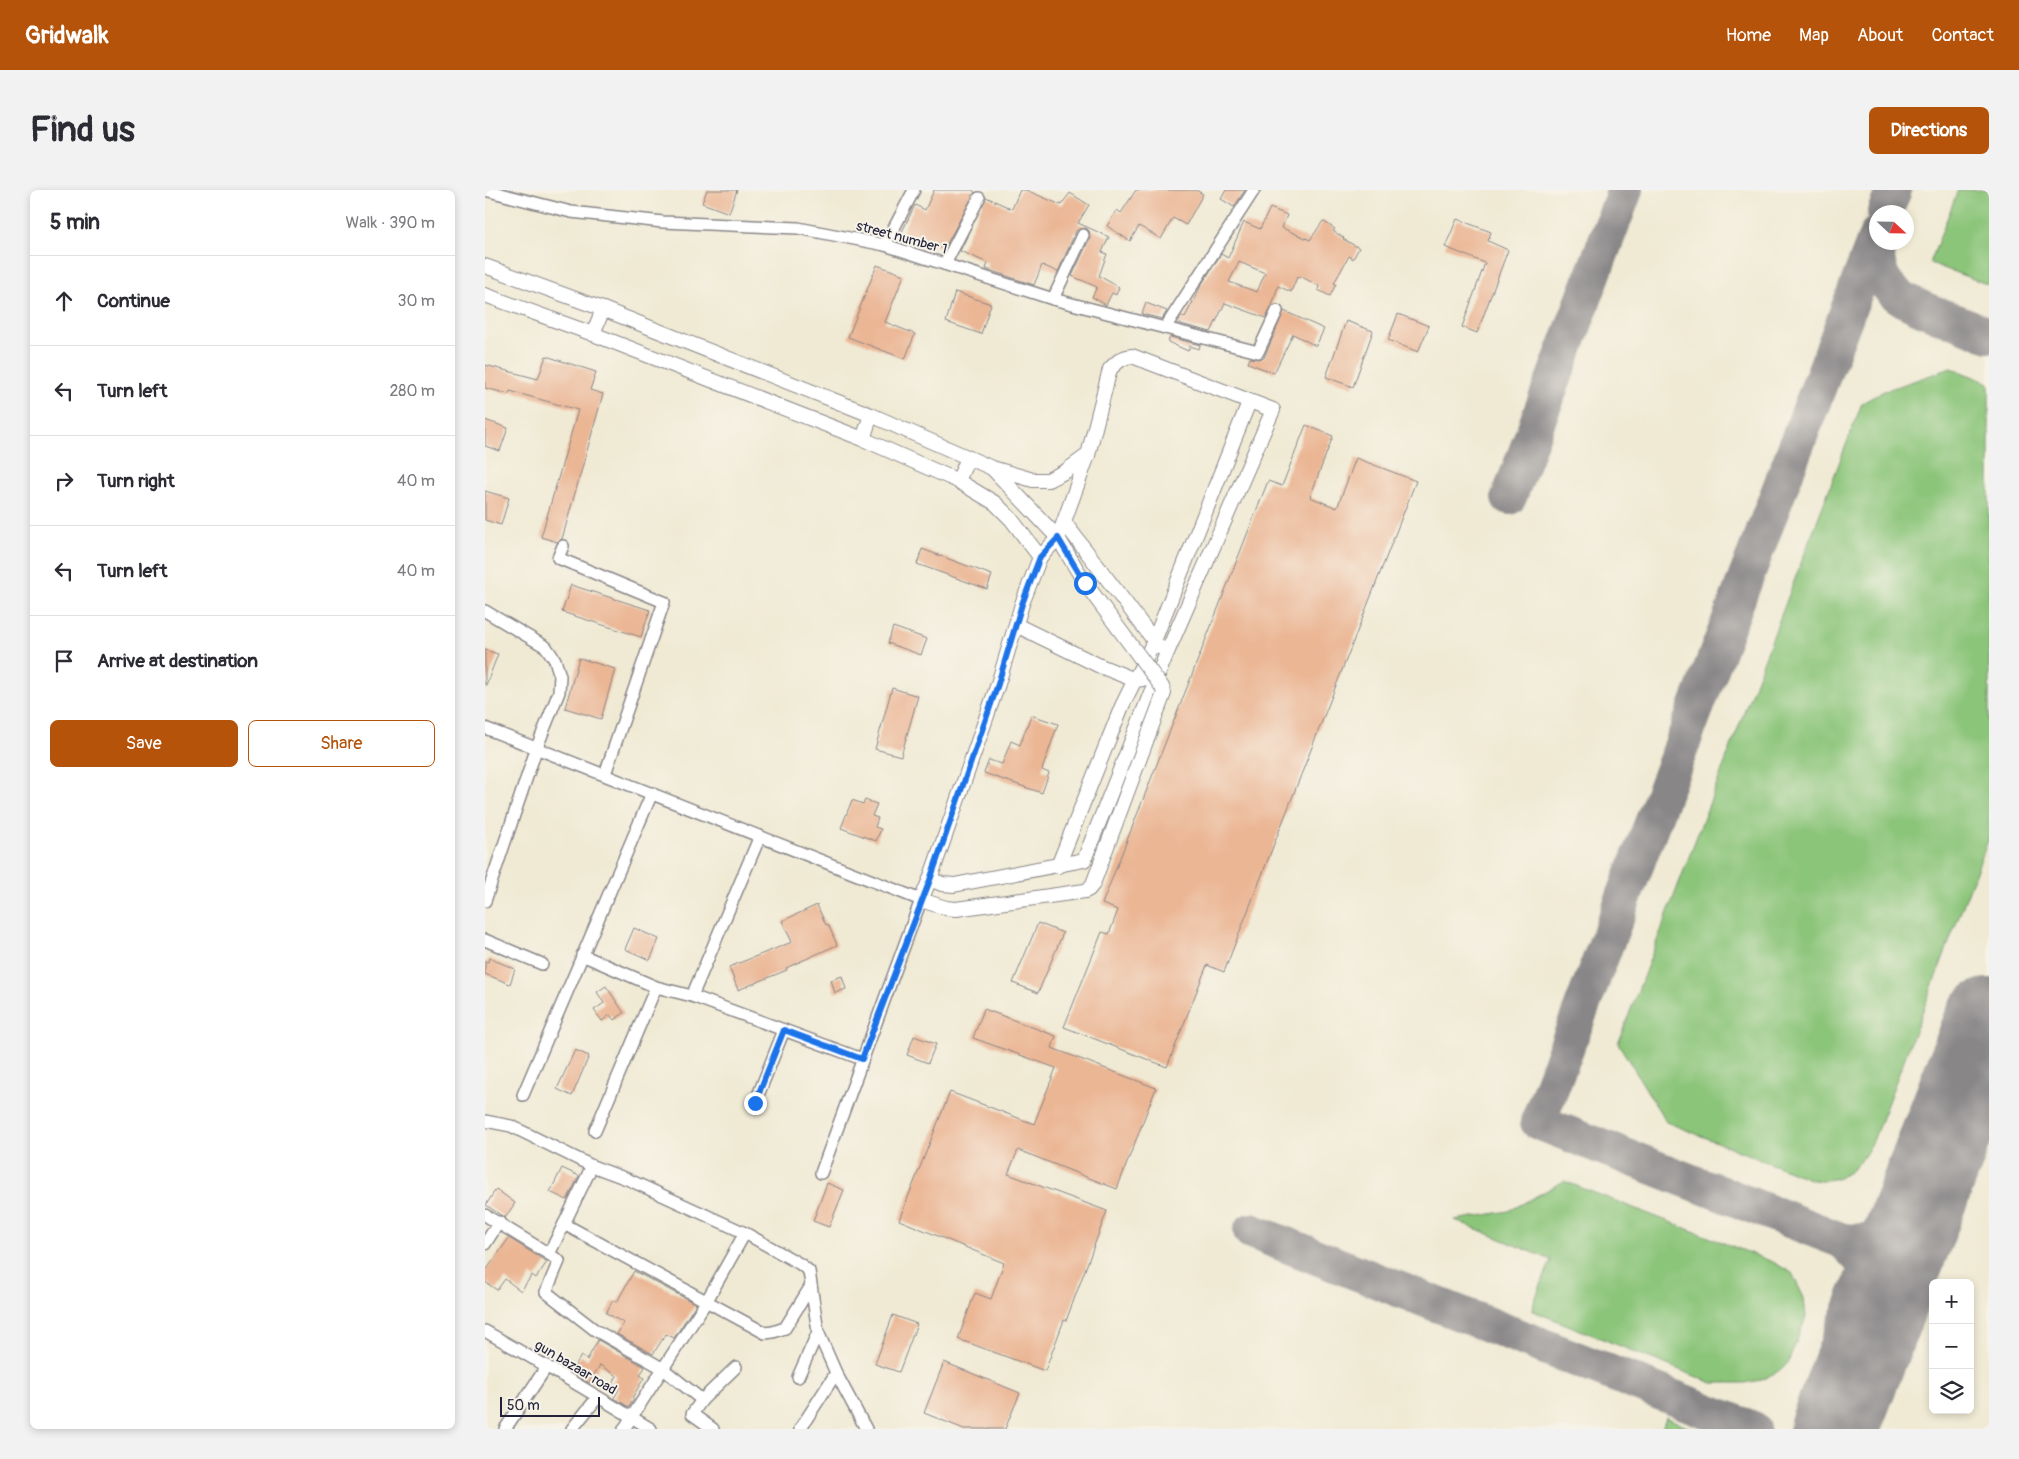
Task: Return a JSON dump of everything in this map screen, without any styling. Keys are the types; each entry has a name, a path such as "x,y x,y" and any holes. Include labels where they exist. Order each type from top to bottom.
{"street":[{"name":"street number 1","path":"485,190 571,212 663,222 799,228 885,245 1053,299 1258,352 1277,311"},
{"path":"885,245 914,190"},
{"path":"1165,328 1254,190"},
{"path":"945,264 979,198"},
{"path":"1053,299 1083,235"},
{"path":"485,266 603,309 871,415 992,468 1033,480 1048,480 1066,471 1088,455"},
{"path":"485,295 593,334 863,440 958,481 995,504 1011,519 1040,557"},
{"path":"593,334 603,309"},
{"path":"821,1173 930,880 1040,557 1058,538 1064,522 1088,455 1110,369 1125,356 1132,356 1273,410 1166,655 1084,860 954,884 942,884 930,880"},
{"path":"1154,641 1249,402"},
{"path":"863,440 871,415"},
{"path":"958,481 968,458"},
{"path":"485,728 921,900 946,908 1089,889 1093,884 1164,693 1162,687 1085,583 1058,538 992,468"},
{"path":"1016,625 1101,666 1135,680 1142,680 1154,669 1159,661 1160,649 1064,522"},
{"path":"563,546 558,558 664,602 605,774"},
{"path":"485,611 546,647 555,660 560,676 559,692 537,748 485,901"},
{"path":"1058,866 1122,706 1135,680"},
{"path":"523,1095 652,793"},
{"path":"692,996 760,836"},
{"path":"485,940 542,964"},
{"path":"582,954 656,987 692,996 862,1059"},
{"path":"595,1131 656,987"},
{"path":"755,1103 784,1030"},
{"path":"485,1120 511,1126 592,1166 627,1179 745,1233 809,1271 818,1332 861,1427"},
{"path":"549,1254 592,1166"},
{"path":"485,1215 559,1261 546,1292 595,1330 662,1368 702,1400"},
{"path":"485,1244 499,1222"},
{"path":"564,1224 765,1333 785,1328 811,1286"},
{"path":"623,1429 633,1418 662,1368 706,1302 745,1233"},
{"name":"gun bazaar road","path":"485,1332 547,1366 651,1429"},
{"path":"798,1377 818,1332"},
{"path":"505,1429 547,1366"},
{"path":"713,1429 692,1414 702,1400 736,1367"},
{"path":"800,1429 836,1373"},
{"path":"572,1429 597,1398"}],"green space":[{"path":"1958,190 1989,190 1989,285 1930,263"},
{"path":"1951,368 1989,383 1989,838 1868,1151 1856,1166 1842,1176 1833,1179 1812,1180 1666,1122 1618,1043 1862,403 1884,391"},
{"path":"1564,1181 1773,1262 1792,1273 1804,1298 1806,1317 1788,1363 1777,1372 1761,1380 1745,1383 1712,1383 1533,1311 1534,1302 1551,1260 1455,1220 1509,1211"},
{"path":"1666,1417 1691,1429 1662,1429"}],"building":[{"path":"707,190 737,190 729,213 702,203"},
{"path":"934,190 972,190 975,192 944,249 926,241 923,247 900,236 915,205 925,210"},
{"path":"1020,190 1026,190 1061,205 1070,193 1089,205 1078,223 1109,237 1102,252 1107,254 1099,276 1119,287 1116,295 1112,293 1106,305 1092,297 1097,287 1072,276 1090,238 1089,231 1086,228 1076,231 1058,272 1042,265 1034,285 986,269 988,263 960,251 986,197 1012,209"},
{"path":"1136,190 1196,190 1203,194 1186,225 1173,218 1161,239 1139,226 1130,241 1107,226 1117,210 1121,213"},
{"path":"1226,190 1245,190 1234,207 1221,199"},
{"path":"1270,208 1287,215 1282,228 1310,240 1323,221 1335,229 1333,231 1343,239 1359,248 1353,259 1349,256 1334,283 1336,284 1330,296 1318,290 1319,286 1300,276 1299,278 1297,277 1291,292 1278,286 1266,318 1225,303 1211,332 1177,323 1182,316 1185,317 1202,284 1221,254 1228,258 1244,222 1260,229","holes":["1239,262 1265,273 1257,292 1229,282"]},
{"path":"1457,219 1491,232 1488,241 1508,250 1477,333 1462,327 1485,263 1445,247"},
{"path":"877,265 904,275 885,322 915,334 905,359 848,337"},
{"path":"955,292 991,304 981,334 946,322"},
{"path":"1146,303 1167,311 1162,319 1142,314"},
{"path":"1284,311 1324,329 1316,346 1293,334 1274,373 1248,363 1250,358 1264,358"},
{"path":"1398,314 1429,326 1418,352 1388,340"},
{"path":"1346,321 1373,331 1353,387 1326,377"},
{"path":"1170,337 1200,345 1199,349 1190,346 1188,351 1168,342"},
{"path":"546,356 596,372 590,390 603,394 562,539 557,542 541,537 578,410 510,391 509,394 485,388 485,365 538,379"},
{"path":"485,420 508,428 500,451 485,446"},
{"path":"1306,425 1333,436 1310,497 1337,508 1356,458 1416,481 1224,972 1207,965 1167,1067 1064,1027 1102,932 1109,934 1118,910 1102,904 1268,481 1282,486"},
{"path":"485,491 509,498 501,525 485,520"},
{"path":"922,549 992,575 987,589 917,564"},
{"path":"571,585 650,610 641,637 562,612"},
{"path":"893,627 927,639 921,655 888,643"},
{"path":"485,650 498,654 486,685 485,685"},
{"path":"579,658 615,669 601,719 565,708"},
{"path":"892,688 918,696 901,756 875,749"},
{"path":"1031,715 1058,724 1042,770 1049,773 1042,793 984,773 989,760 1002,764 1011,741 1020,745"},
{"path":"852,800 863,804 865,800 877,804 872,816 878,818 875,827 881,829 876,841 841,828"},
{"path":"817,905 837,945 786,968 787,970 738,990 729,967 792,942 782,921"},
{"path":"1038,923 1063,933 1038,993 1013,983"},
{"path":"634,928 659,939 650,960 625,949"},
{"path":"489,958 515,969 510,984 485,974 485,961 488,962"},
{"path":"842,976 846,989 835,993 831,980"},
{"path":"606,986 624,1013 614,1020 610,1015 602,1021 594,1010 604,1003 597,992"},
{"path":"984,1009 1056,1036 1052,1048 1156,1088 1117,1189 1018,1150 1008,1174 1107,1211 1066,1321 1064,1320 1045,1371 958,1339 975,1293 991,1299 1004,1263 899,1220 950,1092 1034,1124 1056,1068 973,1038"},
{"path":"914,1036 936,1044 928,1063 907,1055"},
{"path":"575,1050 589,1056 572,1096 557,1089"},
{"path":"562,1168 579,1176 567,1200 550,1192"},
{"path":"827,1183 844,1190 829,1227 813,1221"},
{"path":"496,1189 515,1203 505,1218 486,1205"},
{"path":"509,1238 547,1262 536,1278 532,1275 521,1291 505,1279 497,1290 485,1282 485,1272"},
{"path":"634,1271 696,1304 674,1338 666,1334 653,1354 617,1334 624,1323 606,1313 613,1300 617,1302"},
{"path":"893,1315 917,1324 899,1372 875,1364"},
{"path":"598,1340 645,1367 640,1375 644,1378 629,1407 614,1398 619,1389 612,1384 617,1376 600,1365 589,1383 571,1372 581,1356 587,1360"},
{"path":"944,1362 1020,1393 1005,1429 964,1429 924,1413"}],"taxiway":[{"path":"1509,497 1625,190"},
{"path":"1888,205 1894,190"},
{"path":"1871,250 1538,1122 1843,1241 1866,1241 1889,1235 1904,1226 1919,1205"},
{"path":"1877,250 1879,268 1884,280 1900,297 1938,315 1989,335"},
{"path":"1251,1231 1753,1429"},
{"path":"1843,1241 1865,1266 1874,1284 1877,1318"}],"runway":[{"path":"1834,1429 1989,1023"}],"route":[{"path":"755,1103 784,1030 862,1059 930,880 998,684 1022,604 1040,557 1058,538 1085,583"}]}
